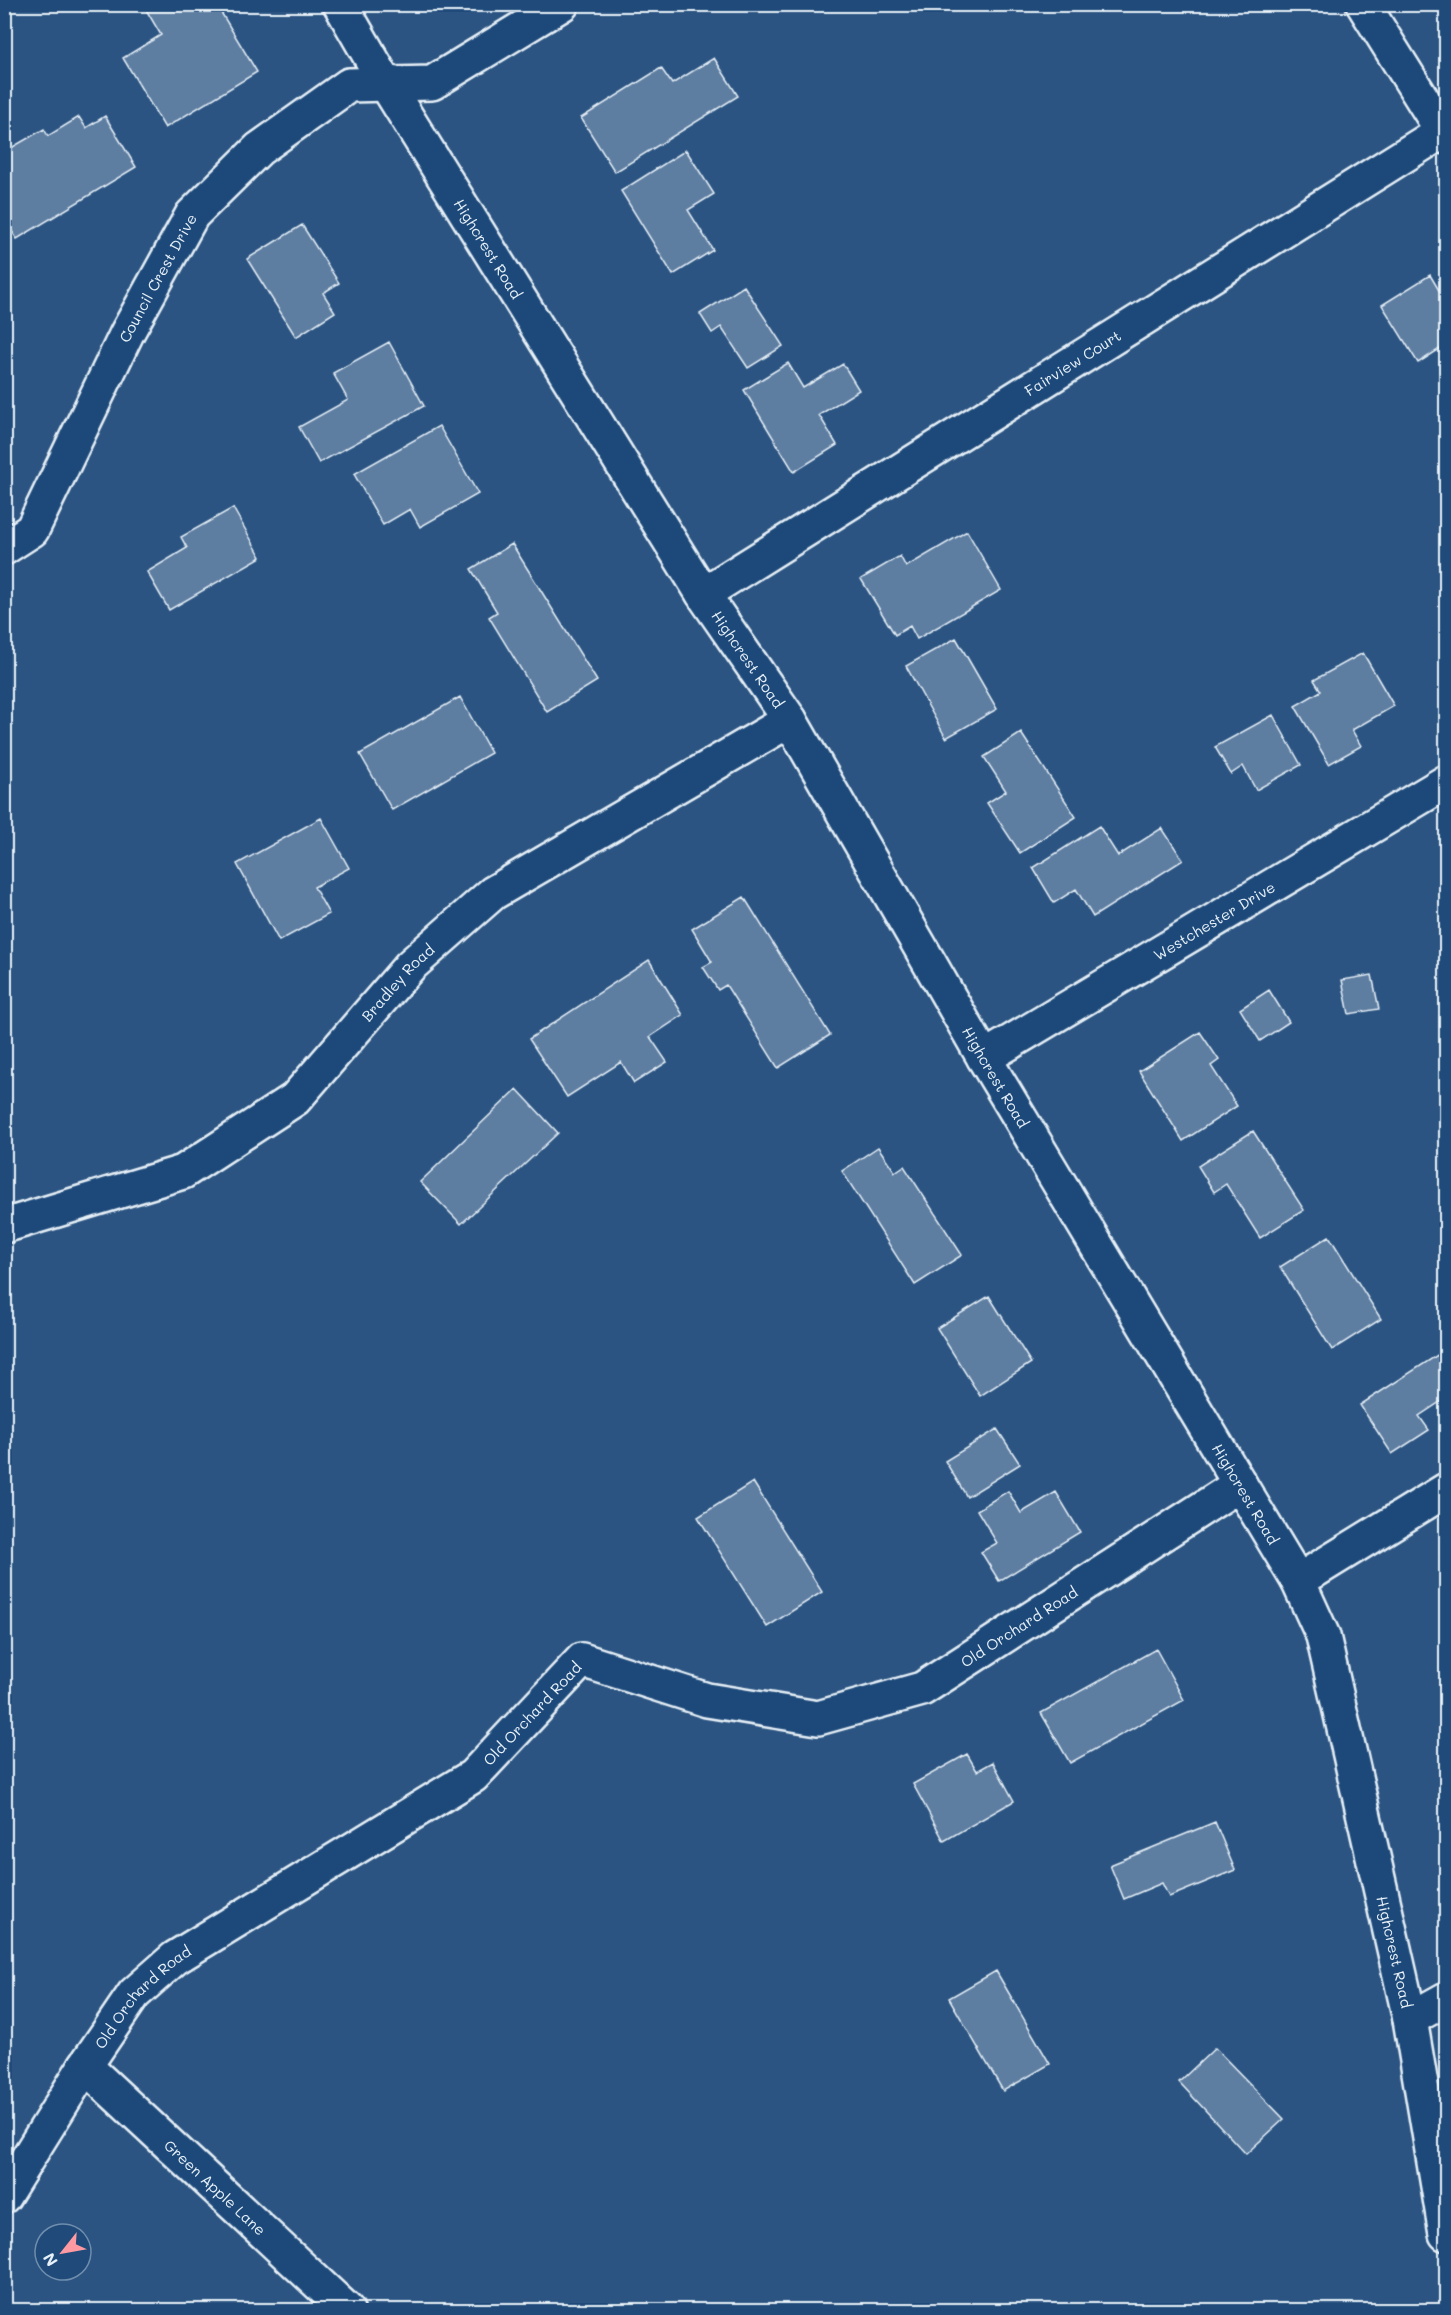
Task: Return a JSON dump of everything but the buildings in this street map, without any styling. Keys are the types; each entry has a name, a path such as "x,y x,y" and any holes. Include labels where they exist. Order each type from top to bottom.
{"street":[{"name":"Highcrest Road","path":"339,4 386,84 703,594 790,720 984,1058 1298,1581 1323,1636 1410,2019 1446,2234"},
{"name":"Council Crest Drive","path":"4,548 33,531 127,333 192,215 259,149 348,85 432,83 562,4"},
{"path":"1363,4 1445,134"},
{"name":"Fairview Court","path":"703,594 1445,134"},
{"name":"Bradley Road","path":"4,1226 183,1172 295,1099 410,966 493,893 790,720"},
{"name":"Westchester Drive","path":"984,1058 1446,782"},
{"name":"Old Orchard Road","path":"4,2196 85,2066 134,1994 175,1958 473,1776 582,1660 707,1700 818,1718 921,1689 1240,1484"},
{"path":"1298,1581 1446,1490"},
{"path":"1410,2019 1446,1999"},
{"name":"Green Apple Lane","path":"85,2066 347,2310"}]}
